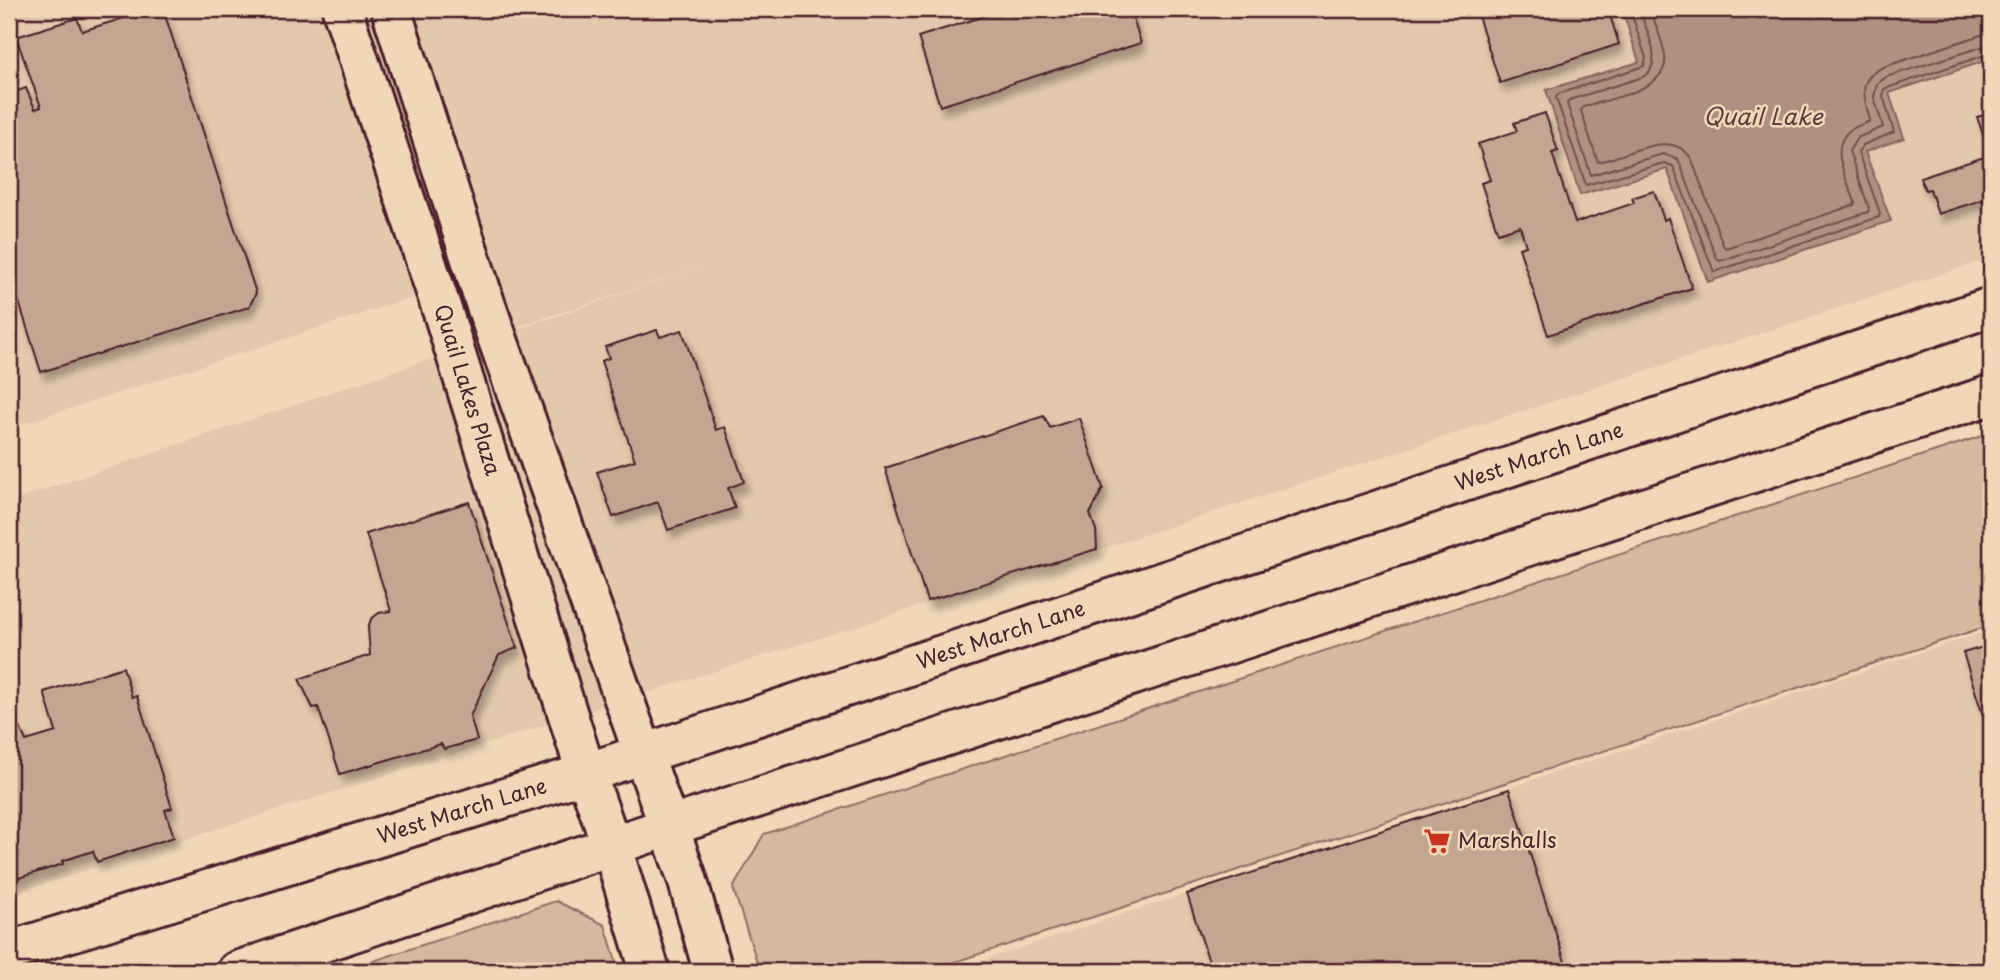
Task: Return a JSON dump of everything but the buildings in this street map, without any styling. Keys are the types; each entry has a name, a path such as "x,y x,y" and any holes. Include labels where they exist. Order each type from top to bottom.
{"main road":[{"name":"Quail Lakes Plaza","path":"342,9 440,303 650,971"},
{"name":"Quail Lakes Plaza","path":"391,9 485,303 687,878 709,970"},
{"name":"West March Lane","path":"9,951 586,773 1991,307"},
{"path":"237,971 668,827 1991,395"}],"shaded area":[{"path":"9,9 1622,9 1640,62 1546,91 1580,195 1667,169 1890,221 1865,152 1889,93 1991,59 1991,258 1125,541 9,895 9,502 707,265 445,350 426,293 9,428"},
{"path":"1991,433 1991,625 927,971 760,971 733,888 764,834"},
{"path":"1991,630 1991,971 950,971 1947,644"},
{"path":"556,901 605,925 619,971 343,971"}],"water":[{"name":"Quail Lake","path":"1622,9 1991,9 1991,59 1889,93 1904,138 1865,152 1891,221 1708,282 1667,169 1580,195 1546,90 1639,62"}],"place":[{"name":"Marshalls","path":"1437,841"}]}
